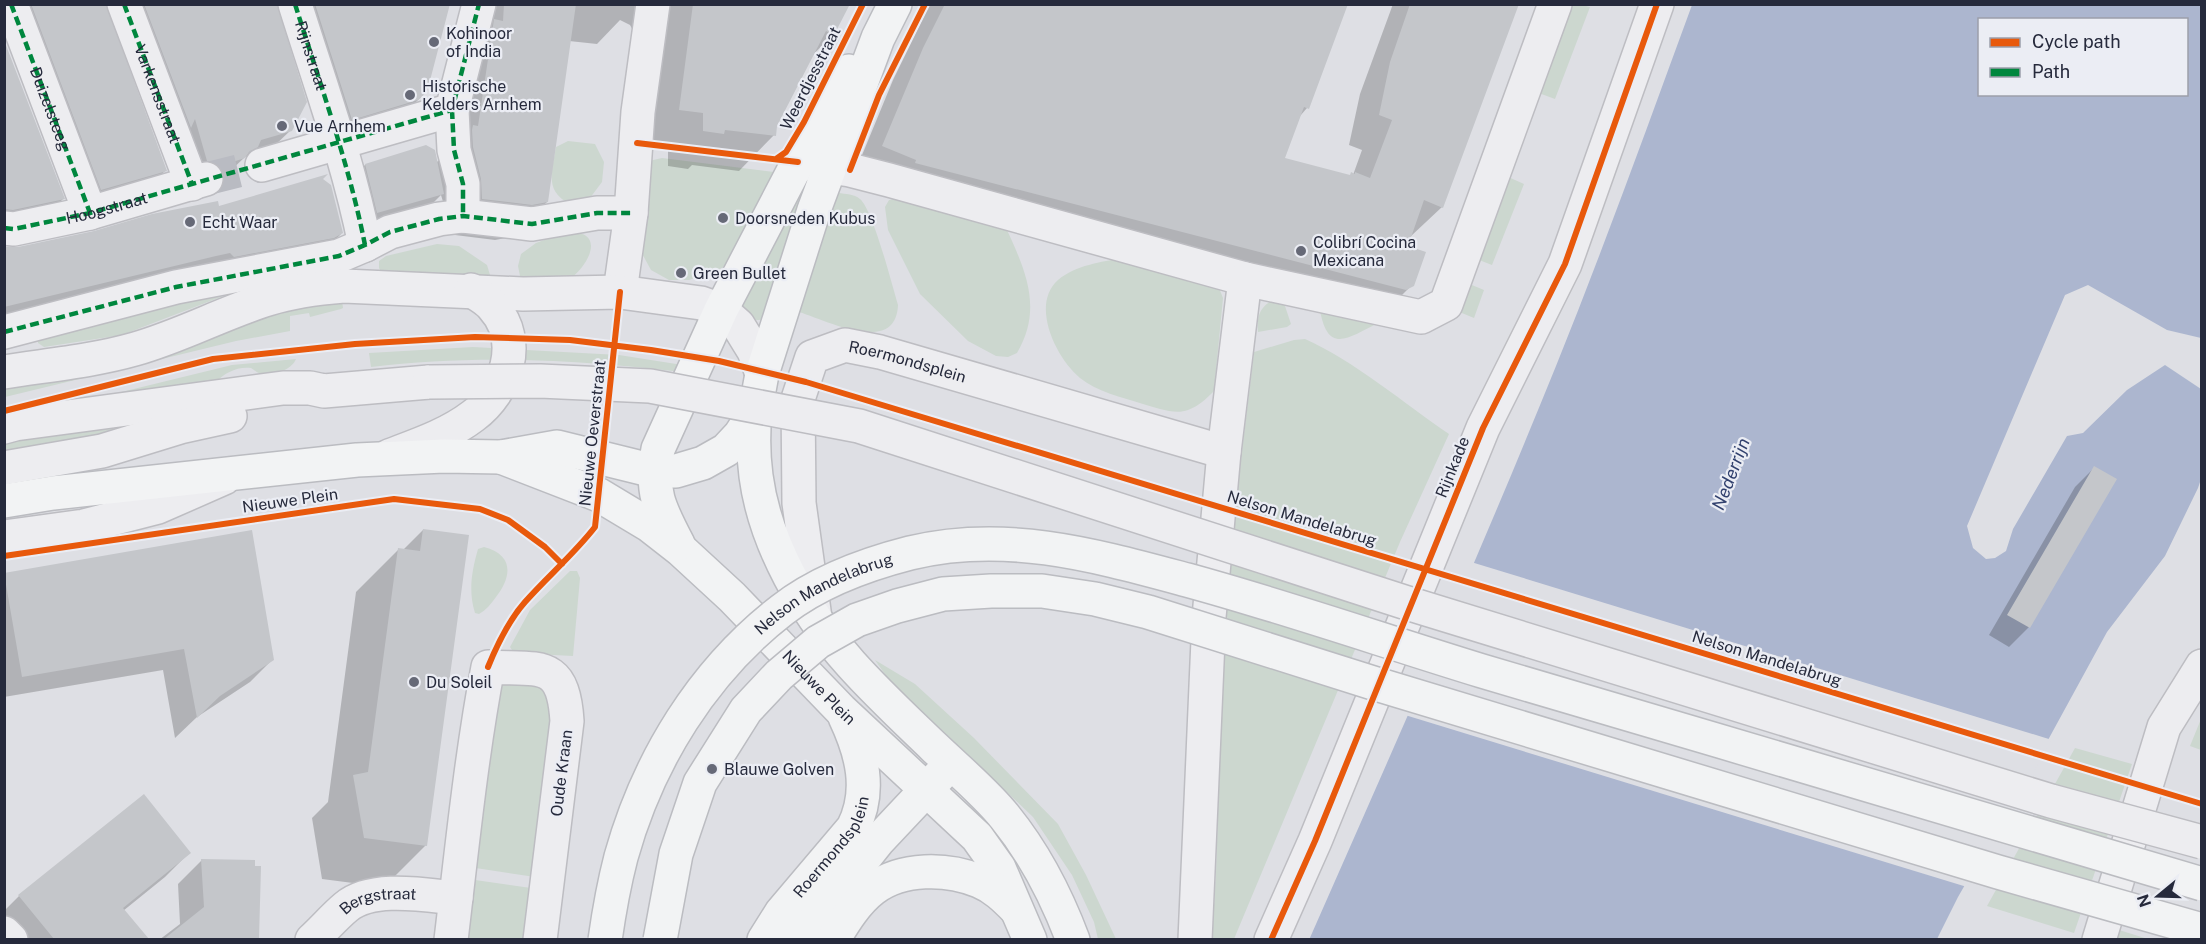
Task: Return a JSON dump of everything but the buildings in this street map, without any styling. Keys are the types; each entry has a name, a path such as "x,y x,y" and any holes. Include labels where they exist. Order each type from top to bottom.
{"main road":[{"name":"Weerdjesstraat","path":"762,374 814,210 841,169 878,38 895,4"},
{"name":"Weerdjesstraat","path":"721,310 798,162 855,60 878,38"},
{"path":"681,550 659,509 654,471 658,449 668,424 721,310"},
{"name":"Nieuwe Plein","path":"4,501 384,458 501,457 557,447 654,471 676,471 703,463 726,450 740,435 755,412 762,374"},
{"name":"Roermondsplein","path":"755,412 753,446 756,477 768,525 787,570 815,618 849,662 1005,815 1042,871 1073,939"},
{"name":"Nieuwe Plein","path":"501,457 599,495 649,525 681,550 732,597 842,710 927,788"},
{"name":"Nelson Mandelabrug","path":"605,939 621,858 651,775 702,689 734,654 784,608 836,578 877,562 914,552 960,545 1005,544 1064,549 1238,594 1400,646 2202,884"},
{"path":"660,939 676,854 700,783 746,710 779,675 818,642 857,620 897,606 943,594 991,591 1042,591 1148,612 1998,872 2202,930"},
{"name":"Roermondsplein","path":"764,939 782,912 853,828 860,815 863,799 861,758 842,710"},
{"name":"Roermondsplein","path":"799,939 878,841 952,764"},
{"path":"927,788 977,837 999,868 1025,926"},
{"path":"832,939 857,904 873,889 903,875 923,872 963,876 980,882 1001,894 1025,926"}],"street":[{"name":"Duizelsteeg","path":"11,4 90,213"},
{"name":"Varkensstraat","path":"124,4 199,182"},
{"name":"Rijnstraat","path":"295,4 338,143 366,245"},
{"path":"463,216 463,184 454,150 452,110 478,4"},
{"path":"620,292 631,213 638,112 652,4"},
{"path":"798,162 841,169 1245,279 1421,317 1446,304 1555,4"},
{"name":"Rijnkade","path":"1271,939 1315,841 1483,428 1565,264 1658,4"},
{"path":"262,165 452,110"},
{"name":"Hoogstraat","path":"4,228 14,229 90,213 199,182"},
{"path":"4,332 176,287 339,256 390,232 439,219 463,216 532,224 597,213 631,213"},
{"path":"1195,939 1209,617 1224,452 1245,279"},
{"path":"4,372 135,350 265,300 288,293 344,286 524,294 620,292 701,303 721,310 738,325 747,337 762,374"},
{"path":"384,458 455,428 488,404 500,386 510,358 510,338 493,306 471,290"},
{"name":"Roermondsplein","path":"815,618 799,503 798,399 812,357 844,345 880,352 1224,452"},
{"path":"4,427 283,388 310,388 324,391 429,382 540,381 650,386 860,426 1407,603 2051,801 2202,842"},
{"path":"4,468 102,451 180,427 307,399 324,391"},
{"name":"Nieuwe Plein","path":"4,537 84,526 158,507 231,474"},
{"path":"2099,939 2164,727 2202,666"},
{"name":"Oude Kraan","path":"451,939 478,722 488,667 544,670 554,676 561,685 566,699 567,721 540,939"},
{"name":"Bergstraat","path":"312,939 347,905 371,895 400,893 456,898"},
{"path":"4,933 10,939"}],"shaded area":[{"path":"1570,5 1590,7 1555,99 1536,92"},
{"path":"568,141 595,144 604,162 602,182 590,198 570,204 556,193 552,180 556,147"},
{"path":"662,158 782,173 744,248 722,268 689,280 669,280 651,270 639,248 649,161"},
{"path":"1506,176 1524,184 1492,265 1474,258"},
{"path":"838,193 853,195 860,199 871,217 898,305 894,320 886,329 873,332 859,331 799,312"},
{"path":"803,195 765,318 754,320 740,308 794,199"},
{"path":"898,198 1006,228 1020,259 1029,290 1029,321 1025,337 1017,353 1008,357 996,356 968,341 920,294 888,230 885,207 889,200"},
{"path":"566,232 587,236 591,242 588,257 577,273 569,280 529,282 520,276 518,266 521,254 536,243"},
{"path":"437,244 459,246 487,265 490,275 477,282 383,275 379,268 379,261 386,256"},
{"path":"1123,258 1219,288 1223,298 1214,391 1192,408 1177,412 1166,410 1102,391 1080,378 1062,358 1055,345 1046,317 1046,303 1050,291 1058,280 1081,268"},
{"path":"257,283 122,335 44,347 38,343 38,337"},
{"path":"1467,283 1484,290 1474,318 1457,311"},
{"path":"1282,297 1291,324 1287,327 1258,332 1258,319 1262,309 1270,302"},
{"path":"342,300 343,308 341,309 310,317 309,313 290,316 290,331 236,341 5,397 5,384 261,315"},
{"path":"1319,305 1380,322 1348,338 1340,339 1327,332"},
{"path":"1305,339 1342,358 1449,434 1400,542 1234,939 1211,940 1216,871 1224,627 1235,509 1254,352"},
{"path":"473,347 619,355 689,366 689,373 530,360 451,361 371,367 369,353"},
{"path":"296,359 290,367 274,374 258,373 251,368 241,368 227,373 216,382 101,397 232,365"},
{"path":"115,421 119,435 5,458 5,436"},
{"path":"484,547 501,555 507,567 507,574 496,597 479,614 475,613 473,605 472,581 478,549"},
{"path":"570,571 577,571 580,578 573,656 514,653 510,647 530,610"},
{"path":"875,660 915,684 974,738 1058,824 1086,875 1116,939 1098,939 1094,922 1072,875 1033,817 889,680"},
{"path":"506,682 538,682 554,705 535,877 469,867 495,689"},
{"path":"2201,719 2201,750 2190,746"},
{"path":"2075,748 2132,764 2074,933 1987,906"},
{"path":"468,879 531,888 524,939 460,940"},
{"path":"2119,930 2148,939 2115,940"}],"water":[{"name":"Nederrijn","path":"1692,5 2201,5 2201,338 2167,330 2088,285 2065,295 1967,526 1973,548 1986,559 1995,558 2006,551 2013,529 2067,436 2083,433 2127,390 2165,365 2201,389 2201,479 2198,488 2165,556 2107,632 1958,897 1937,939 1309,940 1496,510 1556,366"}],"pier":[{"path":"1471,562 2052,740 1967,887 1405,715"}],"tunnel":[{"path":"206,179 262,165"}],"marked path":[{"path":"11,4 90,213"},
{"path":"124,4 192,184"},
{"path":"295,4 342,154 365,245"},
{"path":"4,228 14,229 90,213 452,110 479,4"},
{"path":"452,110 454,150 463,184 463,216"},
{"path":"4,332 176,287 339,256 390,232 439,219 463,216 532,224 597,213 631,213"}],"cycle path":[{"path":"776,159 786,152 804,122 863,4"},
{"path":"850,170 879,95 925,4"},
{"path":"1271,940 1315,841 1483,428 1565,264 1657,4"},
{"path":"637,143 798,162"},
{"name":"Nieuwe Oeverstraat","path":"488,667 504,633 519,609 595,527 620,292"},
{"path":"4,411 213,359 355,344 475,337 570,340 719,361 806,382 2202,804"},
{"path":"4,556 394,499 480,509 508,520 545,547 562,564"}],"place":[{"name":"Kohinoor of India","path":"434,42"},
{"name":"Historische Kelders Arnhem","path":"410,95"},
{"name":"Vue Arnhem","path":"282,126"},
{"name":"Doorsneden Kubus","path":"723,218"},
{"name":"Echt Waar","path":"190,222"},
{"name":"Colibrí Cocina Mexicana","path":"1301,251"},
{"name":"Green Bullet","path":"681,273"},
{"name":"Du Soleil","path":"414,682"},
{"name":"Blauwe Golven","path":"712,769"}]}
